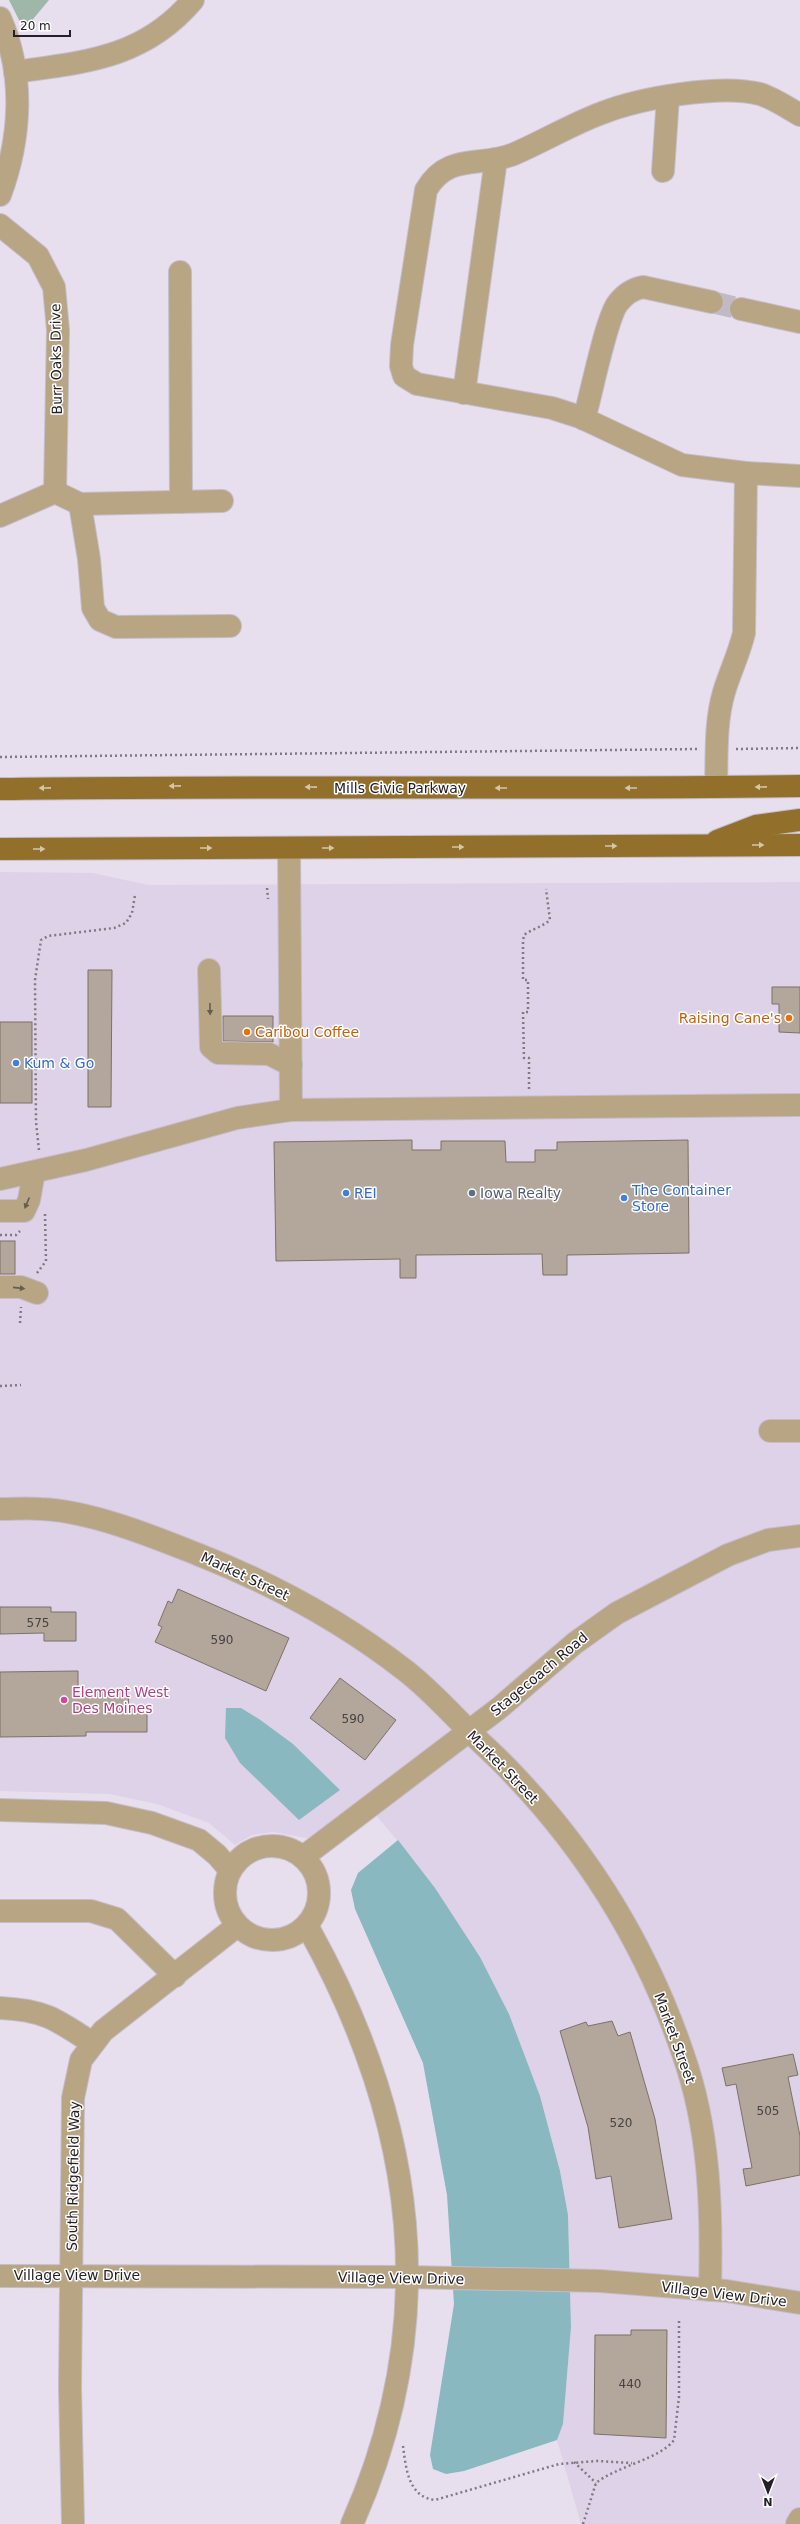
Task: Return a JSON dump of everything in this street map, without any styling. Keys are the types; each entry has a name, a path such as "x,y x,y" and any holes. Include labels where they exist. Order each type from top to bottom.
{"main road":[{"name":"Mills Civic Parkway","path":"0,789 214,786 350,788 800,786"},
{"path":"705,845 756,826 800,820"},
{"path":"0,849 800,845"}],"street":[{"path":"16,72 97,59 137,46 160,31 193,0"},
{"path":"0,18 16,72 17,129 11,163 0,195"},
{"path":"800,115 761,94 732,90 668,97 603,112 513,154 496,159 453,166 435,175 426,190 402,344 401,366 404,376 417,384 552,408 584,419 682,465 746,473 800,476"},
{"path":"663,171 668,97"},
{"path":"464,393 496,159"},
{"name":"Burr Oaks Drive","path":"0,225 38,256 54,287 58,330 55,492"},
{"path":"180,272 181,502"},
{"path":"584,419 610,321 617,304 632,289 643,287 712,302"},
{"path":"741,309 800,322"},
{"path":"716,787 719,722 724,692 738,657 744,633 746,473"},
{"path":"0,516 55,492 80,504 222,501"},
{"path":"80,504 89,559 93,608 100,620 116,626 230,626"},
{"path":"290,848 291,1110"},
{"path":"209,970 211,1047 214,1051 218,1053 269,1054 291,1065"},
{"path":"0,1179 37,1163 237,1118 291,1110 800,1105"},
{"path":"0,1211 24,1211 29,1200 37,1163"},
{"path":"0,1287 32,1291"},
{"path":"770,1431 800,1431"},
{"name":"Market Street","path":"0,1509 42,1509 125,1527 238,1571 298,1600 405,1670 444,1704 512,1773 576,1848 600,1881 646,1962 684,2055 699,2111 709,2175 711,2231 710,2290"},
{"name":"Stagecoach Road","path":"303,1857 468,1730 498,1709 575,1643 618,1613 728,1555 774,1539 800,1536"},
{"path":"0,1810 106,1813 152,1823 199,1840 218,1855 230,1870"},
{"path":"278,1846 288,1848 303,1857 311,1866 318,1881 319,1898 315,1914 304,1928 284,1939 267,1940 251,1936 237,1926 228,1912 225,1901 225,1885 230,1870 240,1858 257,1848 278,1846"},
{"path":"0,1911 91,1911 117,1919 175,1976"},
{"name":"South Ridgefield Way","path":"73,2524 70,2388 73,2098 81,2060 92,2043 105,2029 175,1976 237,1926"},
{"path":"304,1928 310,1931 321,1950 358,2027 390,2127 408,2237 404,2331 398,2376 376,2464 352,2524"},
{"path":"0,2008 38,2011 62,2022 92,2043"},
{"name":"Village View Drive","path":"0,2276 407,2277 600,2281 710,2290 800,2303"},
{"path":"797,2524 800,2519"}],"path":[{"path":"0,758 800,748"},
{"path":"529,1108 529,1058 524,1058 523,1012 528,1012 528,980 523,980 523,941 524,935 528,932 542,928 550,920 546,889"},
{"path":"37,1163 35,980 41,940 48,936 114,928 126,923 132,913 135,895"},
{"path":"20,1323 22,1297 32,1291 46,1261 45,1206"},
{"path":"0,1386 21,1385"},
{"path":"583,2524 596,2483 632,2463 659,2453 674,2440 679,2397 679,2318"},
{"path":"401,2438 412,2485 420,2495 430,2500 444,2499 560,2464 604,2461 632,2463"},
{"path":"574,2462 596,2483"}],"shaded area":[{"path":"0,872 93,873 148,885 800,882 800,2524 581,2524 557,2440 563,2424 571,2327 568,2215 560,2171 540,2096 509,2014 480,1957 397,1840 363,1800 312,1839 273,1832 252,1835 235,1845 209,1823 157,1804 109,1794 0,1791"}],"green space":[{"path":"9,0 49,0 24,30"}],"water":[{"path":"226,1708 241,1708 259,1719 293,1744 340,1790 299,1820 240,1763 225,1738"},
{"path":"398,1840 435,1888 480,1957 509,2014 540,2096 560,2171 568,2215 571,2327 563,2424 557,2440 464,2471 446,2474 433,2469 430,2455 454,2304 447,2195 423,2063 355,1909 351,1890 358,1873"}],"building":[{"path":"88,970 112,970 111,1107 88,1107"},
{"name":"Raising Cane's","path":"772,987 800,987 800,1033 779,1032 779,1004 772,1004"},
{"name":"Caribou Coffee","path":"223,1016 273,1016 273,1042 223,1041"},
{"name":"Kum & Go","path":"0,1022 32,1022 32,1103 0,1103"},
{"path":"412,1140 412,1150 441,1150 441,1141 505,1141 506,1162 535,1162 535,1150 557,1150 557,1142 688,1140 689,1253 567,1255 567,1275 543,1275 542,1254 416,1255 416,1278 400,1278 400,1259 276,1261 274,1142"},
{"path":"0,1241 15,1241 15,1274 0,1274"},
{"path":"178,1589 289,1638 266,1691 155,1642 162,1627 158,1625 168,1601 172,1603"},
{"path":"0,1607 51,1607 51,1612 76,1612 76,1641 44,1641 44,1633 0,1634"},
{"name":"Element West Des Moines","path":"78,1671 78,1690 128,1690 129,1709 147,1709 147,1732 86,1732 86,1736 0,1737 0,1672"},
{"path":"340,1678 396,1720 365,1760 310,1718"},
{"path":"612,2021 618,2036 630,2032 655,2119 672,2219 619,2228 611,2176 596,2179 588,2127 560,2031 586,2022 588,2026"},
{"path":"793,2054 798,2075 788,2077 800,2136 800,2175 746,2186 743,2169 752,2168 736,2084 726,2086 722,2068"},
{"path":"631,2330 667,2330 666,2438 594,2434 595,2335 631,2335"}],"tunnel":[{"path":"712,302 741,309"}],"place":[{"name":"Raising Cane's","path":"789,1018"},
{"name":"Caribou Coffee","path":"247,1032"},
{"name":"Kum & Go","path":"16,1063"},
{"name":"REI","path":"346,1193"},
{"name":"Iowa Realty","path":"472,1193"},
{"name":"The Container Store","path":"624,1198"},
{"name":"Element West Des Moines","path":"64,1700"}]}
